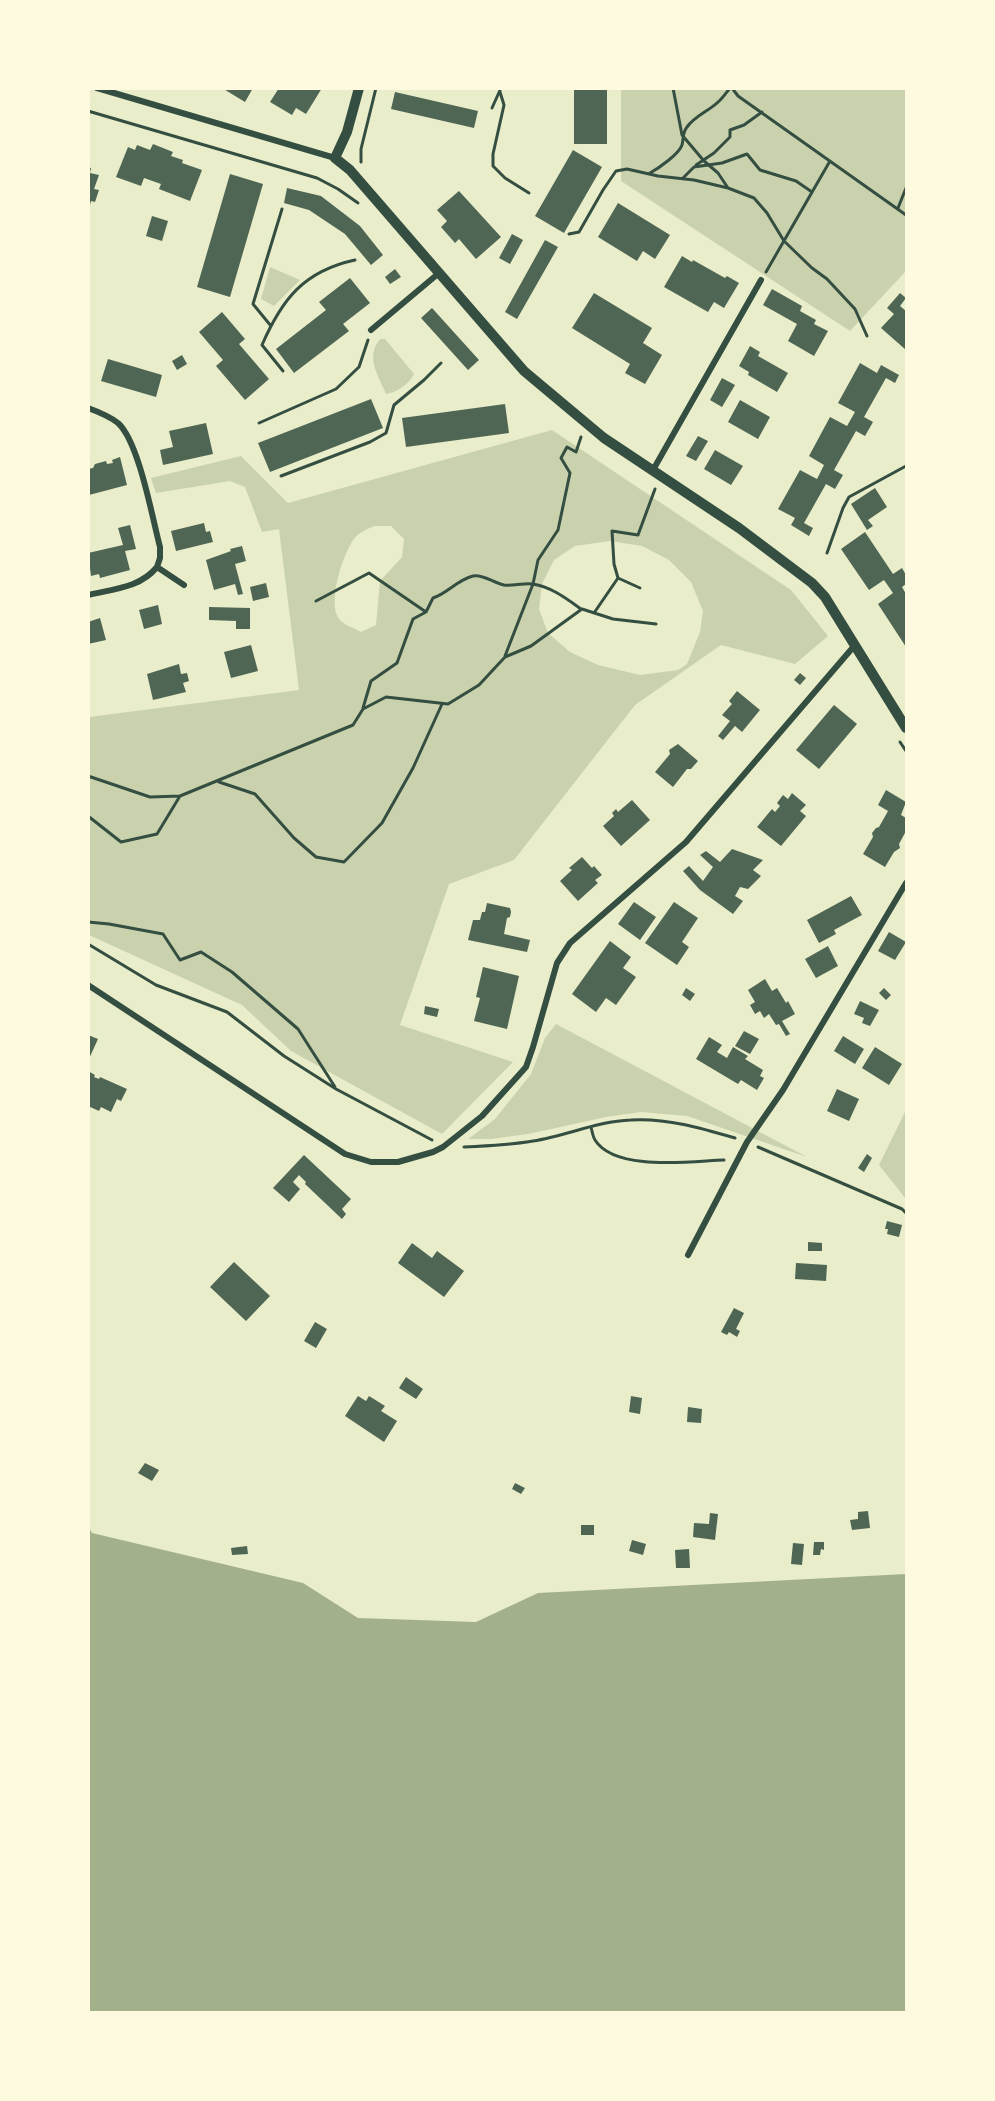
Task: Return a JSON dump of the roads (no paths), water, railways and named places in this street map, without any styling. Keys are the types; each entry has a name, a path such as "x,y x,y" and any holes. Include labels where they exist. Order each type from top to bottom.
{"street":[{"path":"97,88 335,158 350,170 370,192 524,371 604,438 740,528 812,583 825,597 906,727"},
{"path":"335,158 347,132 359,88"},
{"path":"371,330 439,273"},
{"path":"653,470 761,280"},
{"path":"88,408 107,416 126,433 132,446 160,547 157,567 150,576 139,583 88,595"},
{"path":"157,567 184,585"},
{"path":"88,985 345,1154 371,1162 398,1162 433,1152 443,1147 482,1116 526,1067 534,1047 557,963 570,943 686,842 856,645"},
{"path":"688,1255 747,1143 783,1090 906,883"}]}
